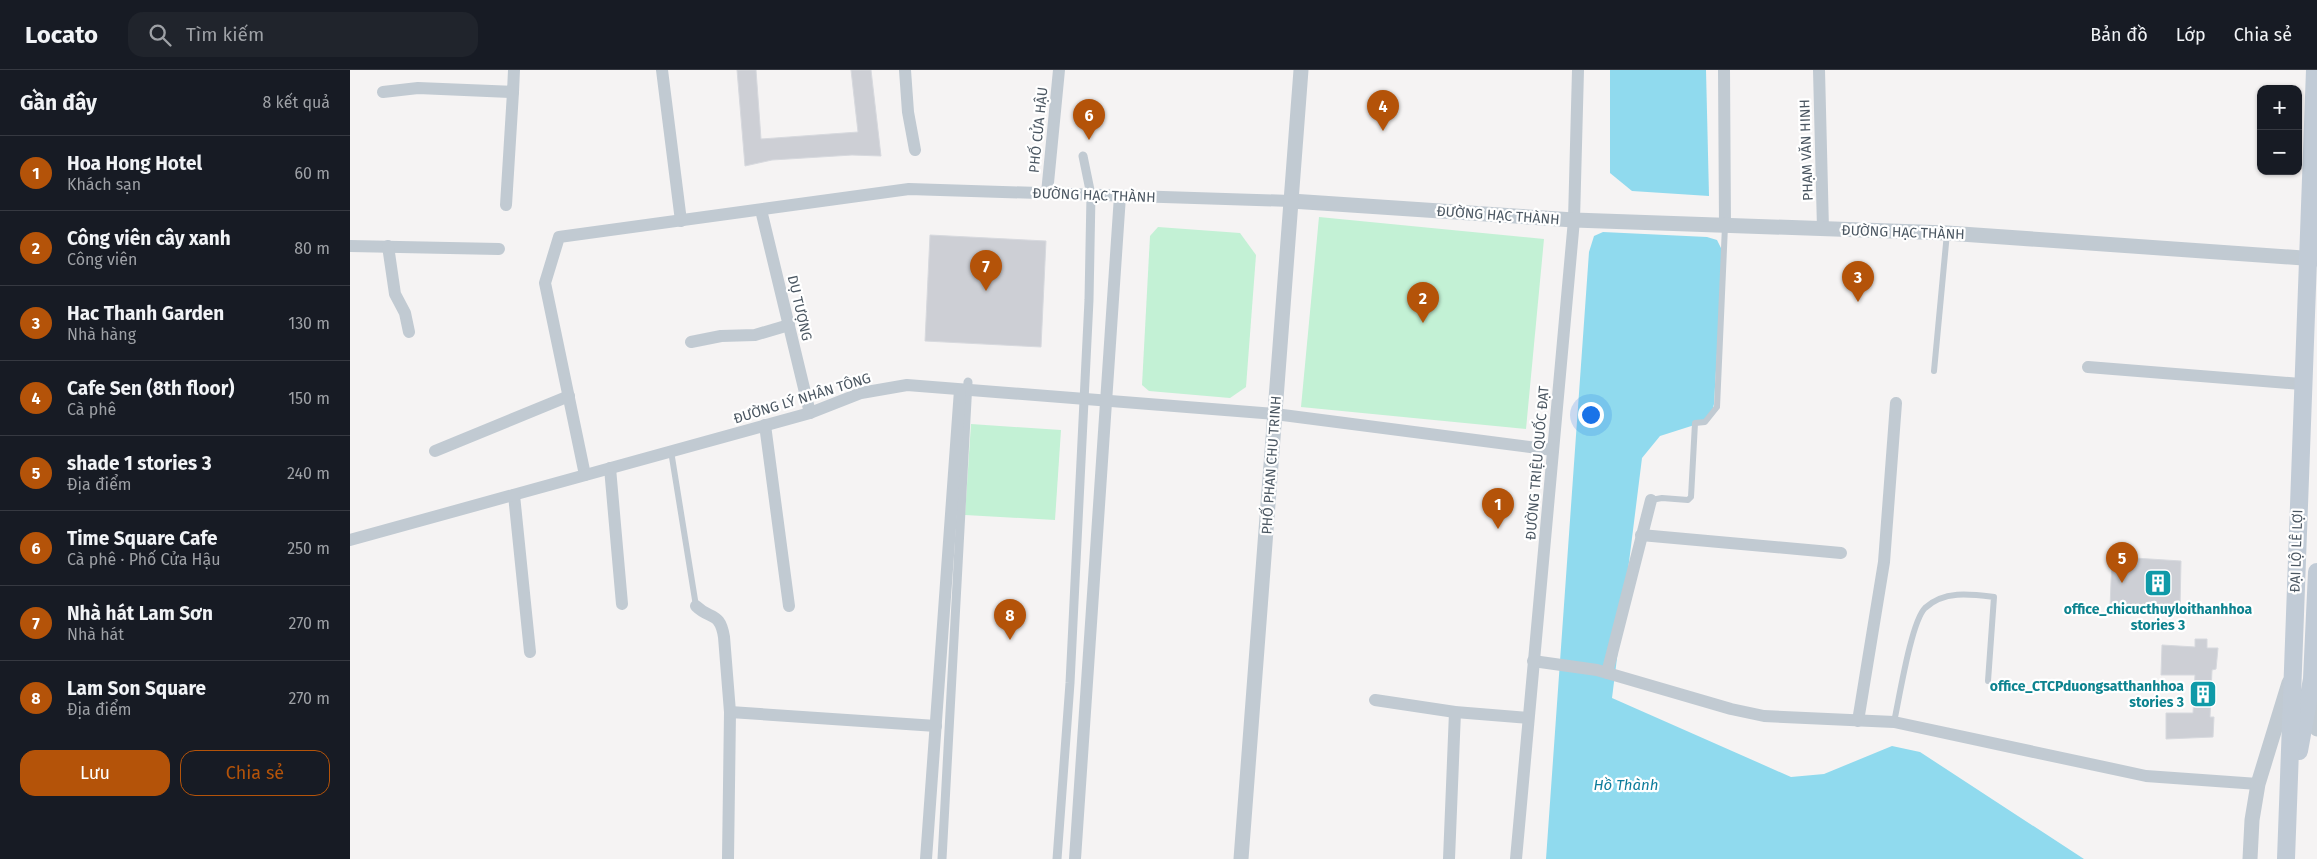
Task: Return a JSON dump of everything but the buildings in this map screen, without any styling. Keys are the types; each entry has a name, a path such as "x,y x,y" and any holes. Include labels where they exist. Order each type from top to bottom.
{"main road":[{"name":"ĐẠI LỘ LÊ LỢI","path":"2289,808 2291,677 2302,384 2311,259 2314,70"},
{"name":"ĐẠI LỘ LÊ LỢI","path":"2289,808 2312,679 2317,572"},
{"path":"2286,859 2289,808"}],"street":[{"path":"506,205 514,70"},
{"path":"662,70 681,221"},
{"path":"905,70 908,112 915,150"},
{"name":"PHỐ CỬA HẬU","path":"1047,193 1059,70"},
{"name":"PHỐ PHAN CHU TRINH","path":"1241,859 1301,70"},
{"name":"ĐƯỜNG TRIỆU QUỐC ĐẠT","path":"1516,859 1574,220 1578,70"},
{"path":"1724,70 1725,225"},
{"name":"PHẠM VĂN HINH","path":"1819,70 1823,228"},
{"path":"383,92 418,88 513,92"},
{"path":"1057,859 1070,683 1091,195 1083,156"},
{"name":"ĐƯỜNG HẠC THÀNH","path":"568,396 545,283 559,237 909,189 1291,201 1574,220 1947,233 2311,259"},
{"path":"1075,859 1120,196"},
{"name":"DỤ TƯỢNG","path":"761,210 810,412"},
{"path":"350,246 499,249"},
{"path":"388,246 396,294 405,312 409,332"},
{"path":"691,342 722,336 755,335 789,326"},
{"path":"2088,367 2302,384"},
{"name":"ĐƯỜNG LÝ NHÂN TÔNG","path":"350,540 765,425 810,412 861,393 907,386 965,387 1083,400 1275,414 1553,450"},
{"path":"926,859 965,387"},
{"path":"942,859 965,387"},
{"path":"435,451 568,396 585,475"},
{"path":"1858,721 1884,562 1896,403"},
{"path":"765,425 789,606"},
{"path":"610,468 622,604"},
{"path":"514,495 530,652"},
{"path":"1602,671 1651,500"},
{"path":"1641,535 1842,553"},
{"path":"696,606 702,612 716,616 722,624 730,712 728,859"},
{"path":"1533,661 1602,671 1730,709 1764,716 1894,722 2146,776 2258,784"},
{"path":"2250,859 2252,820 2258,784 2291,677"},
{"path":"2312,679 2317,729"},
{"path":"1375,700 1454,712 1528,718"},
{"path":"730,712 936,726"},
{"path":"1449,859 1454,712"}],"lane":[{"path":"1651,500 1662,498 1688,500 1691,497 1695,423 1705,422 1717,407 1725,225"},
{"path":"1934,371 1947,233"},
{"path":"670,451 696,606"},
{"path":"1894,722 1918,622 1925,608 1936,601 1952,595 1966,593 1994,598 1988,681"}],"green space":[{"path":"1319,217 1544,239 1526,429 1301,407"},
{"path":"1158,227 1240,233 1256,255 1246,387 1230,398 1149,391 1142,385 1150,236"},
{"path":"971,424 1061,430 1055,520 965,515"}],"water":[{"path":"1610,70 1706,70 1709,196 1632,191 1610,173"},
{"name":"Hồ Thành","path":"1603,232 1707,237 1717,240 1723,252 1714,404 1711,416 1707,421 1660,436 1642,458 1612,698 1791,777 1824,774 1892,746 1920,752 2084,859 1546,859 1589,252 1594,236"}],"place":[{"name":"Cafe Sen (8th floor)","path":"1383,131"},
{"name":"Time Square Cafe","path":"1089,140"},
{"name":"Nhà hát Lam Sơn","path":"986,291"},
{"name":"Hac Thanh Garden","path":"1858,302"},
{"name":"Công viên cây xanh","path":"1423,323"},
{"name":"Hoa Hong Hotel","path":"1498,529"},
{"name":"shade 1 stories 3","path":"2122,583"},
{"name":"office_chicucthuyloithanhhoa stories 3","path":"2158,583"},
{"name":"Lam Son Square","path":"1010,640"},
{"name":"office_CTCPduongsatthanhhoa stories 3","path":"2203,694"}]}
